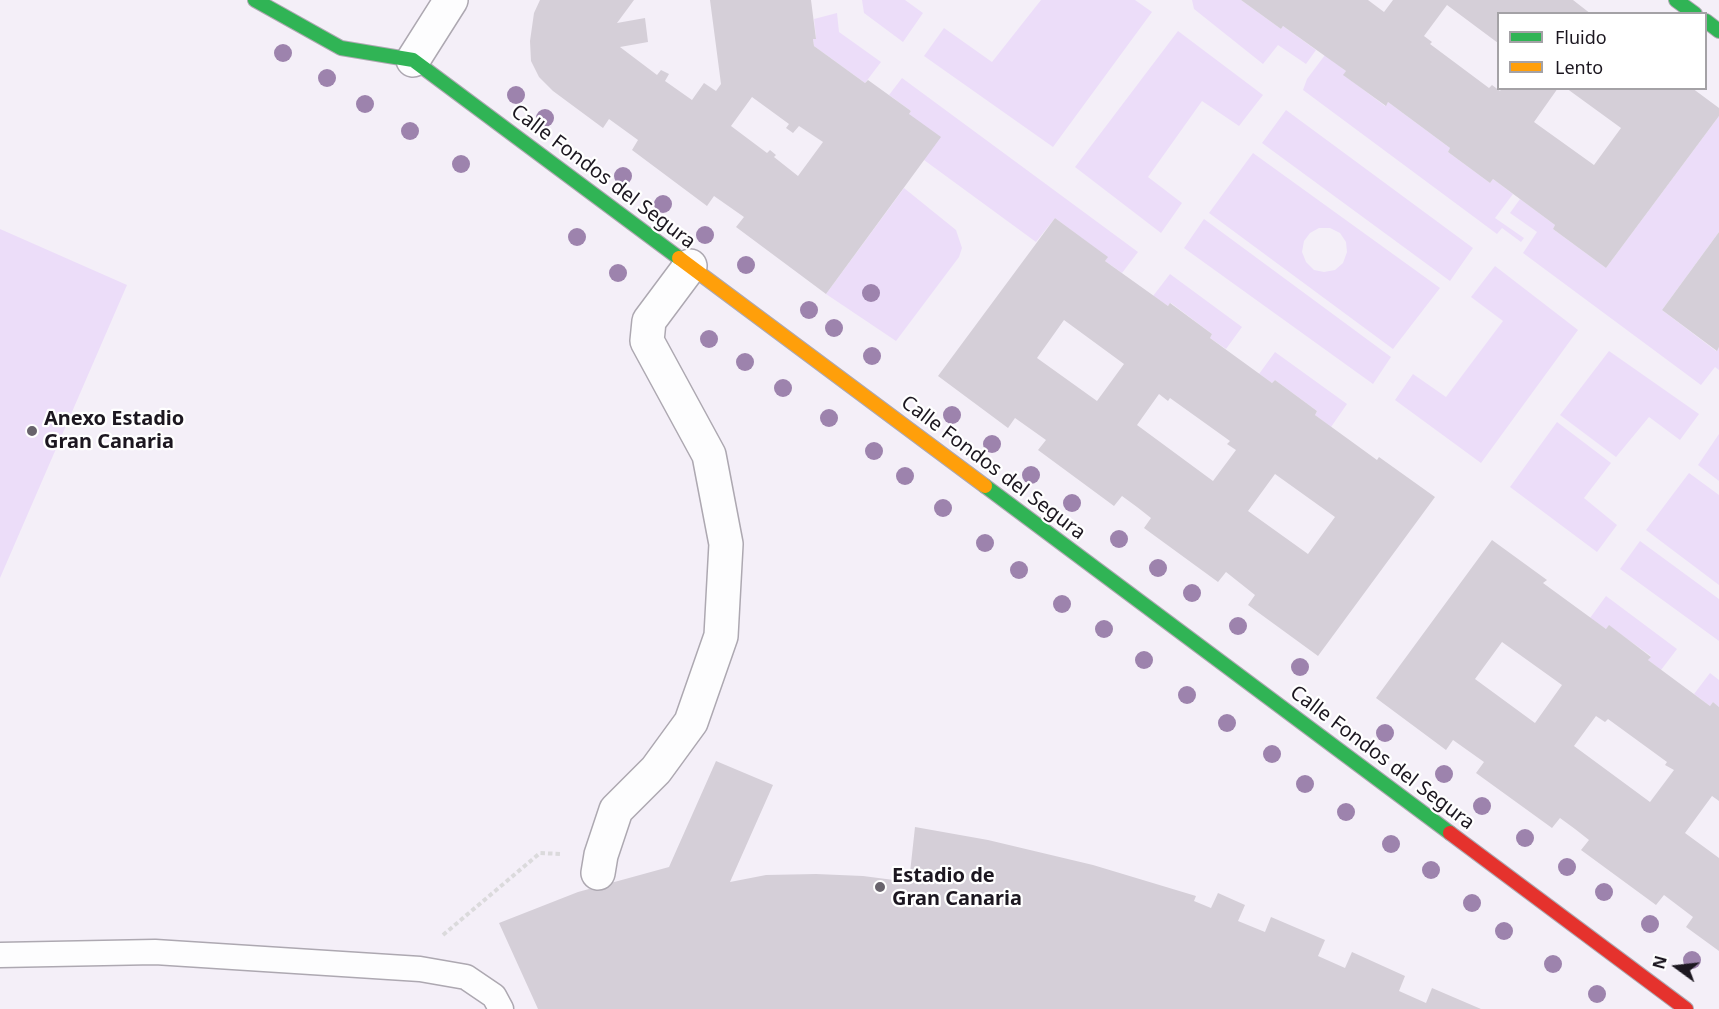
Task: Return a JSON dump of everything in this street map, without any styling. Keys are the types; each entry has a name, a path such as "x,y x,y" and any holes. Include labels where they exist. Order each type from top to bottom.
{"street":[{"name":"Calle Fondos del Segura","path":"255,0 341,48 413,60 1686,1009"},
{"path":"413,60 451,0"},
{"path":"1676,0 1692,12"},
{"path":"1707,22 1719,31"},
{"path":"599,864 616,810 656,770 691,722 721,636 726,544 709,455 647,341 649,321 690,266"}],"lane":[{"path":"0,955 155,952 420,969 466,977 494,996 501,1009"}],"path":[{"path":"420,969 431,944 540,853 599,864"}],"shaded area":[{"path":"862,0 905,0 923,13 903,42 864,13"},
{"path":"1041,0 1135,0 1152,12 1053,147 924,56 944,28 992,62"},
{"path":"1192,0 1241,0 1281,29 1283,26 1316,50 1306,64 1278,45 1263,64 1194,9"},
{"path":"837,13 839,32 881,62 865,83 814,46 813,39 816,38 814,19"},
{"path":"1178,31 1263,95 1239,126 1202,101 1148,177 1182,203 1161,233 1075,167"},
{"path":"1325,55 1346,71 1344,75 1385,106 1388,102 1450,148 1448,152 1490,183 1493,179 1513,194 1495,218 1524,238 1521,242 1502,228 1497,234 1303,90 1307,79"},
{"path":"902,78 1138,252 1122,273 1105,261 1107,257 1055,218 1036,242 924,160 909,114 911,111 889,95"},
{"path":"1286,110 1473,248 1450,281 1262,143"},
{"path":"1719,116 1719,232 1662,310 1716,351 1719,347 1719,370 1715,367 1701,385 1523,253 1537,232 1510,213 1520,199 1555,225 1553,229 1606,268"},
{"path":"1253,153 1440,288 1393,349 1209,213","holes":["1319,228 1330,228 1340,233 1346,242 1347,252 1343,263 1335,270 1324,272 1314,270 1306,262 1302,252 1304,241 1310,233"]},
{"path":"904,188 956,230 962,248 959,257 896,341 826,294"},
{"path":"1204,219 1391,357 1373,384 1184,248"},
{"name":"Anexo Estadio Gran Canaria","path":"0,229 127,285 0,578"},
{"path":"1495,266 1578,330 1481,463 1395,400 1413,374 1446,397 1503,321 1471,297"},
{"path":"1170,274 1242,327 1226,349 1210,338 1212,334 1171,303 1168,306 1153,296"},
{"path":"1609,351 1699,414 1680,440 1649,417 1616,457 1560,415"},
{"path":"1275,352 1347,404 1331,427 1315,415 1317,411 1275,380 1272,383 1259,374"},
{"path":"1557,422 1611,463 1584,498 1617,525 1597,552 1510,487"},
{"path":"1719,434 1719,481 1698,465"},
{"path":"1689,473 1719,495 1719,585 1646,530"},
{"path":"1640,541 1719,599 1719,641 1620,569"},
{"path":"1606,596 1677,649 1661,670 1648,660 1651,656 1609,626 1606,629 1590,618"},
{"path":"1710,673 1719,680 1719,707 1713,702 1710,706 1694,694"}],"building":[{"path":"540,0 634,0 617,23 645,18 648,42 620,47 657,75 661,70 669,74 665,81 692,100 704,83 716,91 721,84 710,0 811,0 816,39 813,39 814,46 865,83 868,80 911,111 909,114 941,137 826,294 736,227 744,217 714,196 707,206 632,150 638,140 609,119 603,128 553,91 539,77 531,61 530,41 534,13","holes":["752,97 789,124 786,128 793,133 799,126 823,142 798,176 774,157 776,155 770,150 767,153 731,126"]},
{"path":"1241,0 1368,0 1384,12 1393,0 1573,0 1588,12 1497,12 1497,42 1447,5 1424,36 1432,42 1430,44 1489,88 1492,85 1500,91 1557,90 1534,122 1594,165 1621,128 1569,90 1695,90 1719,108 1719,116 1606,268 1553,229 1555,225 1493,179 1490,183 1448,152 1450,148 1388,102 1386,106 1343,75 1346,71 1283,26 1281,29"},
{"path":"1055,218 1108,257 1105,261 1168,306 1170,303 1212,334 1210,338 1272,383 1275,380 1317,411 1315,415 1377,460 1379,457 1435,497 1318,656 1248,605 1255,595 1226,572 1218,582 1144,528 1151,518 1122,496 1114,506 1038,450 1046,440 1015,418 1008,428 938,376","holes":["1064,320 1124,364 1097,401 1037,358","1159,394 1168,401 1170,398 1230,441 1227,444 1236,450 1213,481 1137,425","1275,474 1335,517 1308,554 1248,511"]},
{"path":"1719,232 1719,347 1717,351 1662,310"},
{"path":"1492,540 1547,580 1543,583 1606,629 1609,625 1651,657 1648,660 1710,706 1713,702 1719,707 1719,801 1712,796 1685,833 1719,858 1719,951 1686,927 1693,917 1664,895 1656,905 1581,850 1589,840 1575,829 1560,818 1552,828 1476,773 1484,762 1453,740 1446,750 1376,698","holes":["1502,642 1562,685 1535,723 1475,679","1596,716 1605,722 1608,719 1667,762 1665,765 1674,770 1650,802 1574,746"]},
{"name":"Estadio de Gran Canaria","path":"716,761 773,785 730,882 766,875 816,874 863,876 909,882 915,827 988,840 1093,865 1196,896 1194,901 1211,908 1218,893 1245,905 1238,921 1265,932 1271,917 1325,940 1318,956 1345,968 1352,952 1405,976 1399,991 1426,1003 1432,988 1481,1009 538,1009 499,923 578,892 669,867"}],"traffic: fast":[{"path":"255,0 341,48 413,60 679,258"},
{"path":"1676,0 1692,12"},
{"path":"1707,22 1719,31"},
{"path":"985,486 1450,833"}],"traffic: slow":[{"path":"679,258 985,486"}],"traffic: jam":[{"path":"1450,833 1686,1009"}],"place":[{"name":"Anexo Estadio Gran Canaria","path":"32,431"},
{"name":"Estadio de Gran Canaria","path":"880,887"}]}
